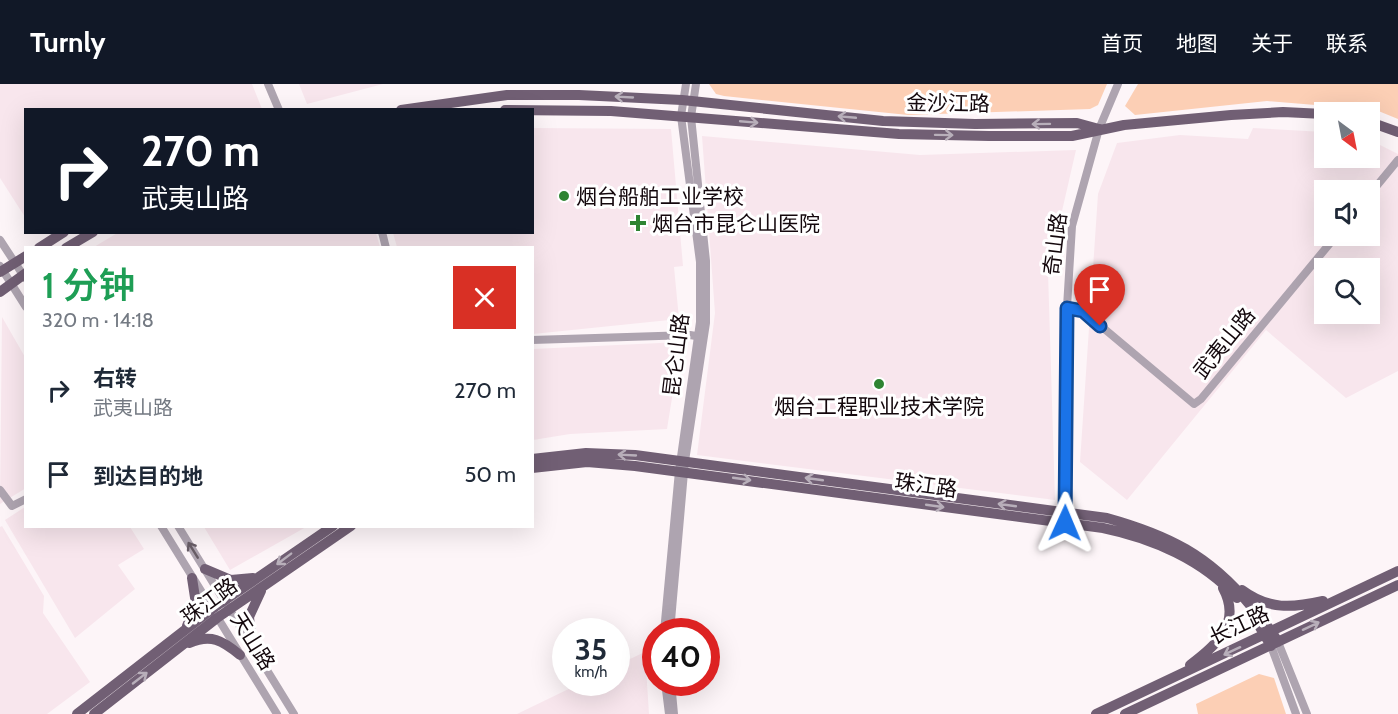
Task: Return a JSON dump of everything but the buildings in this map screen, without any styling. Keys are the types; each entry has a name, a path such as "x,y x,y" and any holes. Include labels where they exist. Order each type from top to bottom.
{"main road":[{"name":"金沙江路","path":"415,108 507,95 688,101 883,121 975,124 1077,123 1099,129"},
{"name":"金沙江路","path":"534,109 561,108 899,134 1072,136 1099,129 1262,113 1314,114"},
{"path":"1380,126 1398,132"},
{"path":"42,246 61,234"},
{"path":"69,246 90,234"},
{"path":"1,269 24,257"},
{"path":"0,292 10,283 24,276"},
{"path":"534,459 586,453 1065,518 1128,533 1182,556 1217,580 1232,593 1271,639"},
{"path":"534,468 587,462 682,466"},
{"path":"1065,518 1107,518 1157,534 1209,562 1230,581 1261,602 1281,607 1304,606 1341,597"},
{"path":"252,647 249,617 264,580 330,528"},
{"name":"珠江路","path":"94,714 171,654 227,605 348,528"},
{"path":"205,569 231,580 264,580"},
{"name":"长江路","path":"1125,714 1271,639 1341,597 1398,571"},
{"path":"183,632 194,615 196,604 192,578"},
{"path":"1177,676 1211,649 1228,628 1229,603 1217,580"},
{"path":"1230,581 1271,639"},
{"name":"长江路","path":"1096,714 1177,676 1398,585"},
{"path":"77,714 183,632 215,614"},
{"path":"171,654 200,639 210,638 225,643 240,655"}],"street":[{"path":"268,84 278,108"},
{"name":"昆仑山路","path":"666,618 700,312 700,262 686,117 688,101 686,84"},
{"name":"昆仑山路","path":"688,101 696,84"},
{"name":"奇山路","path":"1065,518 1067,308 1072,226 1099,129 1118,84"},
{"name":"昆仑山路","path":"671,618 682,466 704,338 706,261 686,117"},
{"path":"1380,182 1398,160"},
{"path":"0,240 24,275"},
{"name":"武夷山路","path":"1067,308 1083,311 1194,404 1328,246"},
{"path":"1,269 24,304"},
{"path":"534,340 690,335 704,338"},
{"path":"0,490 12,506 24,500"},
{"name":"天山路","path":"162,528 277,714"},
{"name":"天山路","path":"179,528 294,714"},
{"path":"1271,639 1296,714"},
{"path":"1271,639 1307,714"},
{"path":"667,696 669,714"},
{"path":"672,696 674,714"}],"shaded area":[{"path":"0,84 252,84 262,108 24,108 24,215 0,178"},
{"path":"299,84 383,84 307,104"},
{"path":"709,84 1107,84 1098,105 1090,109 908,115 724,96 716,94"},
{"path":"1138,84 1398,84 1398,119 1380,112 1380,102 1314,102 1314,105 1267,101 1135,115 1125,106"},
{"path":"534,128 671,129 683,266 674,267 679,319 534,334 534,246 397,246 393,234 534,234"},
{"path":"1253,128 1314,131 1314,168 1380,168 1380,145 1398,154 1398,371 1346,398 1266,330 1127,500 1080,462 1098,194 1117,143 1180,135 1248,139"},
{"name":"烟台工程职业技术学院","path":"702,136 920,155 1076,150 1048,272 1055,500 697,455 715,313"},
{"path":"116,234 376,234 380,246 96,246"},
{"path":"2,317 24,355 24,489 0,504"},
{"path":"681,342 667,429 570,434 534,440 534,349"},
{"path":"24,508 24,528 131,528 144,549 118,565 135,589 75,638 5,520"},
{"path":"2,526 44,596 43,613 90,682 47,714 0,714 0,527"},
{"path":"205,528 304,528 230,570"},
{"path":"642,653 642,696 648,696 649,714 517,714 554,696 630,696 630,659"},
{"path":"1259,674 1274,678 1286,714 1198,714 1196,704"}],"place":[{"name":"烟台船舶工业学校","path":"564,196"},
{"name":"烟台市昆仑山医院","path":"638,223"},
{"name":"烟台工程职业技术学院","path":"879,384"}],"route":[{"path":"1065,523 1067,308 1083,311 1100,326"}]}
